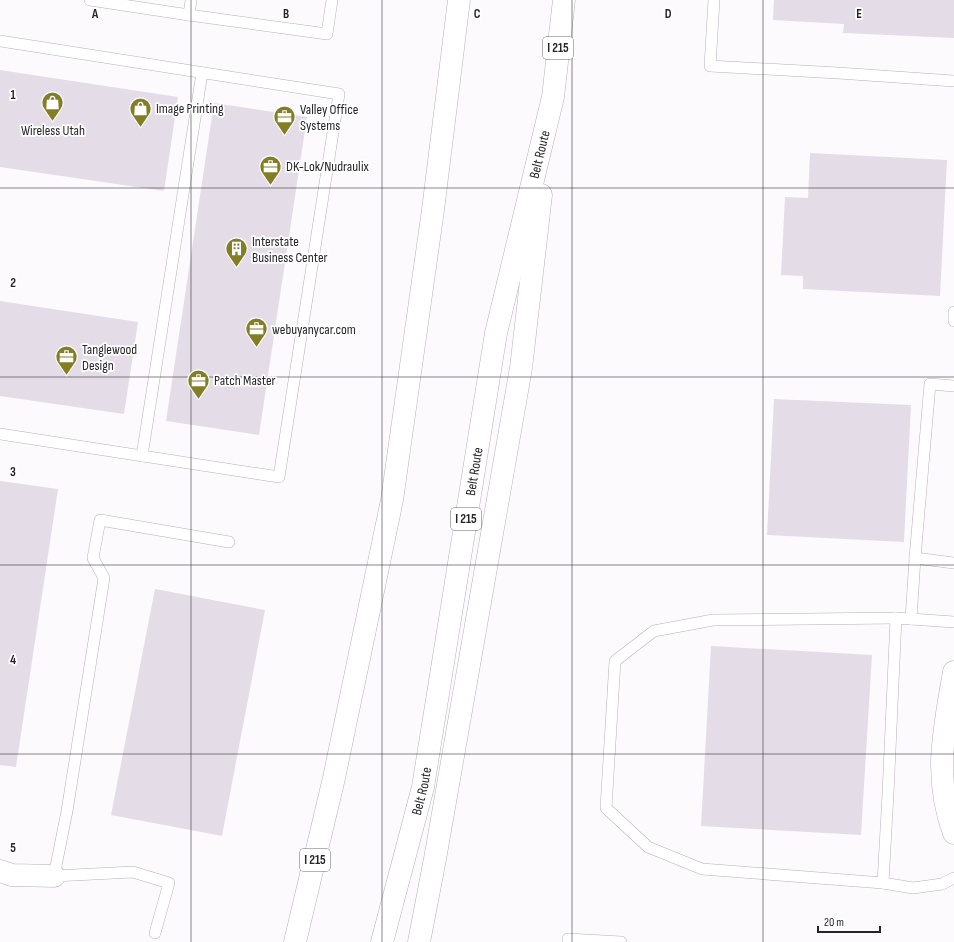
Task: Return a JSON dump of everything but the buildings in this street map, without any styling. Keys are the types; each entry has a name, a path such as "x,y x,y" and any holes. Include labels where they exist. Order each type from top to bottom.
{"main road":[{"name":"I 215","path":"295,942 334,778 392,500 433,210 459,0"},
{"name":"Belt Route","path":"382,942 423,787 496,333 553,97 564,0"},
{"path":"419,942 437,851 521,368 553,97"},
{"path":"954,672 944,725 941,769 944,798 954,833"},
{"path":"281,942 334,778"},
{"path":"0,872 12,875 54,876"}],"lane":[{"path":"90,0 327,34 332,0"},
{"path":"189,15 191,0"},
{"path":"714,0 710,66 838,72 954,81"},
{"path":"0,41 339,94 279,477 0,434"},
{"path":"142,456 202,73"},
{"path":"954,312 954,321"},
{"path":"911,619 930,384 954,386"},
{"path":"155,933 169,883 133,872 54,876 68,803 104,578 93,558 100,520 229,542"},
{"path":"915,558 954,563"},
{"path":"883,883 896,618"},
{"path":"954,622 896,618 713,620 654,631 615,661 606,808 648,847 702,869 883,883 913,888 942,884 954,878"},
{"path":"568,942 568,938 621,942"}],"place":[{"name":"Wireless Utah","path":"53,122"},
{"name":"Image Printing","path":"140,128"},
{"name":"Valley Office Systems","path":"285,136"},
{"name":"DK-Lok/Nudraulix","path":"271,186"},
{"name":"Interstate Business Center","path":"237,268"},
{"name":"webuyanycar.com","path":"256,348"},
{"name":"Tanglewood Design","path":"66,376"},
{"name":"Patch Master","path":"199,400"}]}
